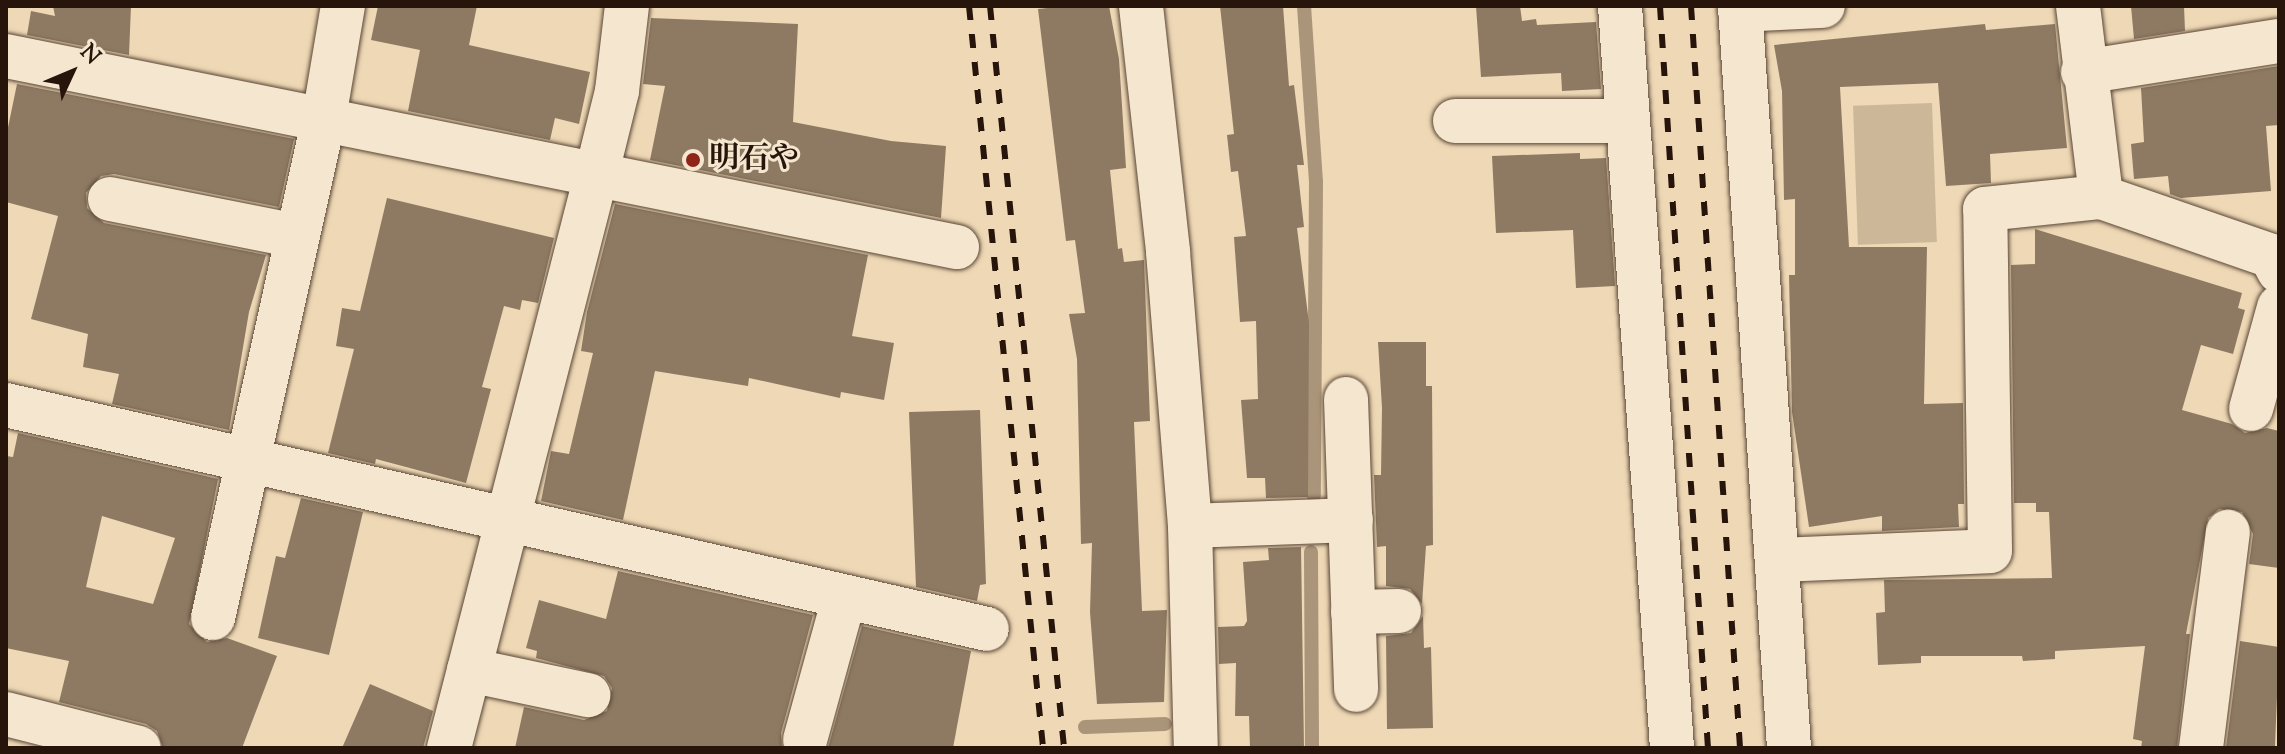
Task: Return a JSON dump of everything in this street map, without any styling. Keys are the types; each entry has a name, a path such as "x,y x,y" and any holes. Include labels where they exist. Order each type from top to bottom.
{"street":[{"path":"213,618 324,118 343,6"},
{"path":"449,748 617,91 627,6"},
{"path":"1141,6 1168,252 1190,526 1196,748"},
{"path":"1620,6 1672,748"},
{"path":"1789,748 1740,8 1823,6"},
{"path":"2078,6 2083,72 2101,197"},
{"path":"2083,72 2279,41"},
{"path":"6,56 957,247"},
{"path":"1455,121 1627,121"},
{"path":"1777,560 1990,551 1985,209 2101,197 2271,256 2279,271"},
{"path":"110,199 297,236"},
{"path":"2251,409 2279,307"},
{"path":"1346,399 1356,690"},
{"path":"6,405 251,457 508,521 987,629"},
{"path":"1190,526 1351,520"},
{"path":"2201,748 2203,572 2228,532"},
{"path":"805,740 844,598"},
{"path":"1353,612 1399,611"},
{"path":"469,670 588,695"},
{"path":"6,714 139,748"}],"shaded area":[{"path":"1932,103 1937,242 1858,245 1853,106"}],"building":[{"path":"53,6 131,6 129,55 27,35 31,11 55,16"},
{"path":"378,6 477,6 469,45 590,72 579,124 555,118 550,140 408,111 420,50 371,40"},
{"path":"1109,6 1119,59 1126,168 1110,170 1118,249 1122,248 1124,262 1144,260 1150,421 1134,422 1142,611 1167,610 1164,702 1097,704 1090,612 1092,543 1081,544 1077,359 1069,314 1085,313 1075,240 1066,241 1038,9"},
{"path":"1220,6 1283,6 1289,86 1294,85 1304,165 1297,165 1304,227 1297,228 1309,323 1308,497 1266,498 1265,478 1247,478 1241,400 1258,399 1256,321 1240,322 1234,237 1246,236 1238,171 1231,172 1227,135 1234,134"},
{"path":"1476,6 1520,6 1522,21 1536,19 1537,25 1596,22 1601,89 1562,91 1561,73 1481,77"},
{"path":"2131,6 2184,6 2185,31 2134,39"},
{"path":"651,18 798,24 793,122 891,141 946,146 941,218 650,160 665,86 643,84"},
{"path":"1985,24 1986,30 2055,24 2067,148 1990,154 1991,183 1946,186 1938,83 1840,87 1849,247 1927,247 1924,404 1963,403 1964,504 1958,504 1959,527 1882,531 1882,516 1809,527 1792,412 1789,275 1795,275 1795,199 1784,200 1782,91 1774,45"},
{"path":"2279,66 2279,125 2266,126 2271,191 2181,198 2170,194 2168,176 2134,179 2131,144 2144,142 2141,88"},
{"path":"17,84 294,139 279,207 114,174 101,176 86,193 87,208 104,223 266,255 249,312 229,430 112,404 119,374 83,367 88,334 31,319 58,216 6,202 6,137"},
{"path":"1580,153 1580,159 1606,158 1615,286 1576,288 1573,230 1496,233 1492,156"},
{"path":"387,198 554,238 538,303 522,300 520,310 504,306 482,387 491,389 466,483 376,459 375,464 328,453 354,349 336,346 342,308 360,311"},
{"path":"615,204 868,255 852,336 894,343 884,400 841,392 840,398 749,378 748,386 655,371 623,520 541,501 551,451 569,454 593,353 581,351 587,312"},
{"path":"2035,229 2242,293 2238,308 2245,310 2233,354 2201,345 2182,410 2232,424 2245,433 2267,428 2279,431 2279,568 2249,564 2253,534 2242,512 2219,509 2208,518 2186,634 2190,634 2177,748 2141,748 2142,741 2133,739 2145,646 2055,651 2055,659 2023,661 2022,656 1921,656 1921,663 1878,665 1876,613 1885,612 1884,580 2052,578 2049,512 2036,512 2036,503 2014,503 2011,265 2035,264"},
{"path":"1378,342 1426,342 1426,386 1432,386 1433,545 1426,546 1422,604 1410,589 1386,586 1386,546 1377,547 1374,475 1381,475 1382,408"},
{"path":"980,410 986,584 980,585 977,601 916,587 909,412"},
{"path":"18,433 218,479 189,624 207,642 227,638 277,656 242,748 163,748 157,731 146,724 59,702 69,661 6,648 6,456 13,457","holes":["102,516 175,538 153,604 86,587"]},
{"path":"301,498 363,512 329,655 258,638 276,556 285,558"},
{"path":"1301,547 1304,748 1250,748 1249,716 1235,716 1236,663 1219,664 1218,627 1244,626 1247,621 1243,562 1269,560 1268,548"},
{"path":"618,571 813,615 781,733 782,748 515,748 524,707 584,720 607,711 612,688 604,676 536,658 537,651 526,648 539,600 606,619"},
{"path":"1423,616 1424,648 1431,647 1433,728 1387,729 1386,636 1411,633"},
{"path":"862,626 971,651 953,748 828,748"},
{"path":"2240,641 2279,647 2275,746 2226,748"},
{"path":"370,684 433,711 423,748 342,748"}],"waterway":[{"path":"1304,6 1316,182 1314,496"},
{"path":"1311,552 1312,748"},
{"path":"1085,727 1165,724"}],"railway":[{"path":"969,6 1043,748"},
{"path":"990,6 1064,748"},
{"path":"1660,6 1708,748"},
{"path":"1691,6 1740,748"}],"place":[{"name":"明石や","path":"693,160"}]}
